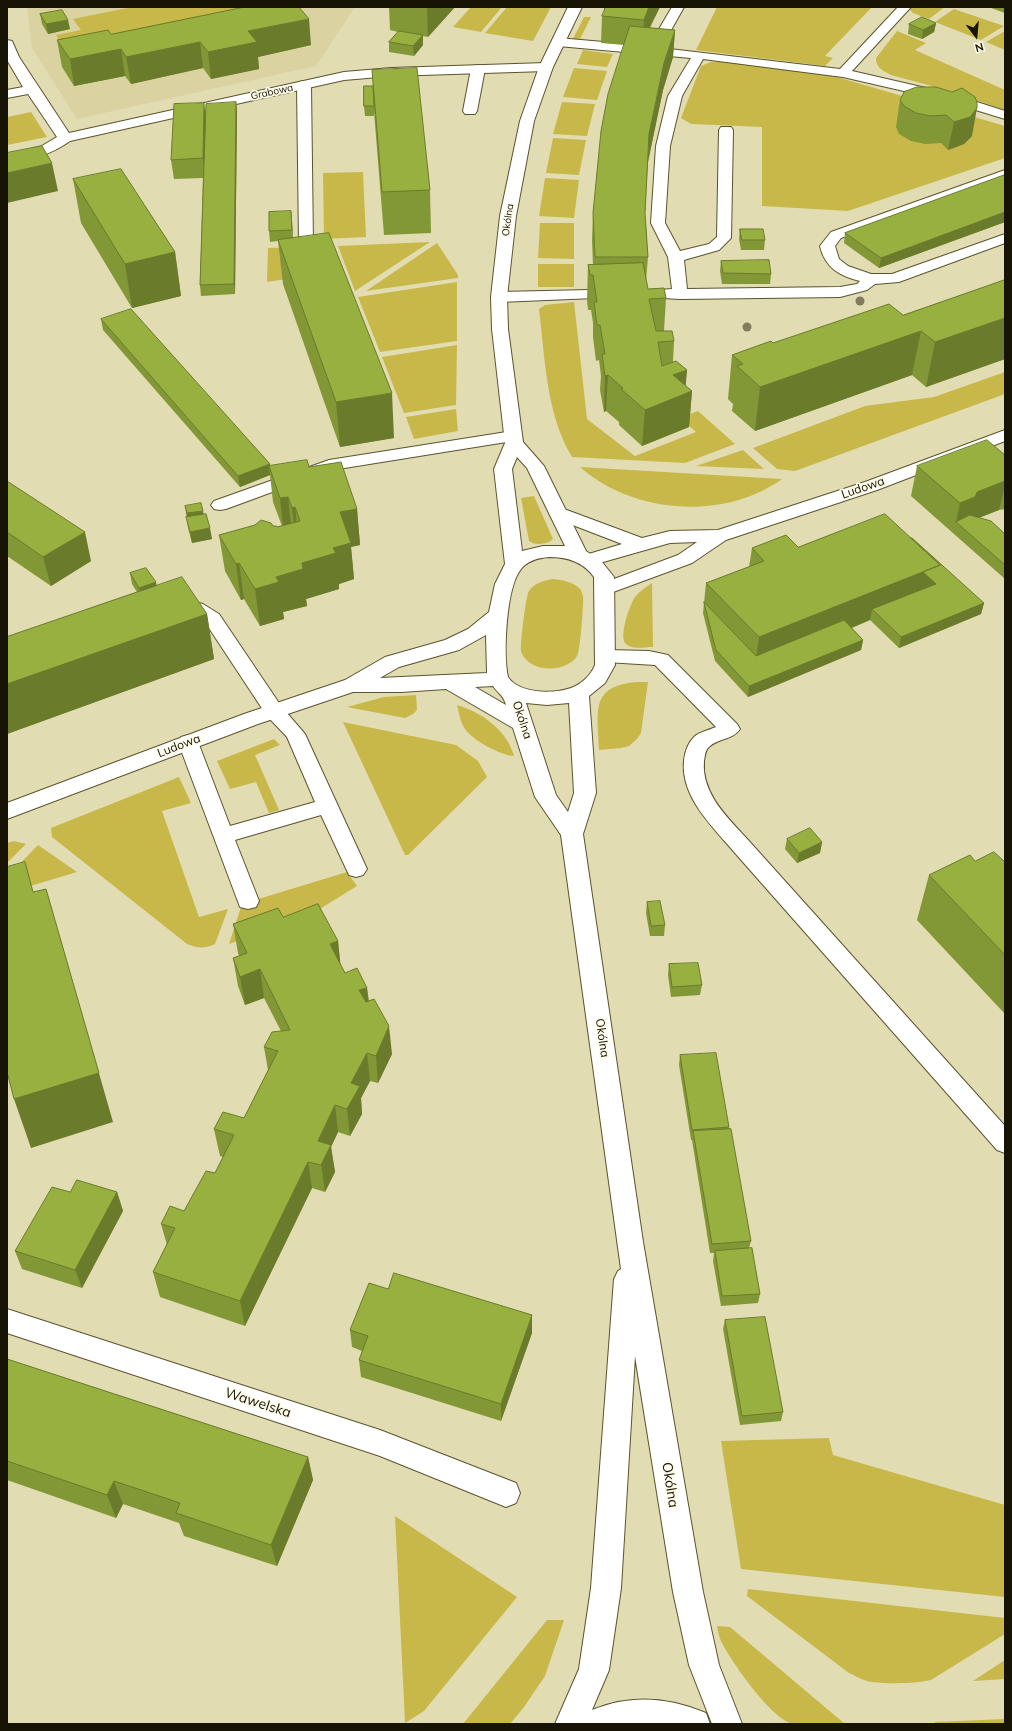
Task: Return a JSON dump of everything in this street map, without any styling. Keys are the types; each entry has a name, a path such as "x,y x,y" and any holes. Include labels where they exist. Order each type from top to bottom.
{"street":[{"name":"Okólna","path":"514,564 503,469 513,439 500,329 499,297 508,216 526,120 546,67 576,7"},
{"path":"7,44 12,57 65,138"},
{"name":"Grabowa","path":"7,160 56,146 65,138 304,85 356,75 546,67"},
{"path":"7,94 32,89"},
{"name":"Ludowa","path":"605,589 685,559 719,536 871,486 1005,435"},
{"path":"513,439 535,466 558,513 583,557"},
{"path":"558,513 641,544"},
{"name":"Ludowa","path":"583,557 670,537 719,536"},
{"path":"561,551 583,557 600,570 604,577 606,656 605,665 601,674 591,686 579,693 553,699 538,698 505,685 494,657 499,614 506,579 514,564 528,555 538,552 561,551"},
{"name":"Ludowa","path":"7,811 188,742 352,685 392,662 452,645 475,634 499,614"},
{"path":"448,681 523,724"},
{"name":"Ludowa","path":"352,685 401,685 448,681 505,685"},
{"name":"Okólna","path":"505,685 523,724 546,797 572,834"},
{"name":"Okólna","path":"579,693 585,793 572,834 630,1242 688,1592 704,1665 727,1724"},
{"name":"Okólna","path":"570,1724 594,1670 606,1588 630,1242"},
{"name":"Wawelska","path":"7,1320 380,1443 506,1493"},
{"path":"595,1724 633,1714 668,1716 695,1724"}],"lane":[{"path":"653,51 678,7"},
{"path":"843,73 905,7"},
{"path":"558,42 698,55 843,73 947,97 1005,115"},
{"path":"680,294 676,257 658,223 663,146 675,96 698,55"},
{"path":"470,111 478,69"},
{"path":"304,85 306,245"},
{"path":"676,257 714,247 724,238 726,130"},
{"path":"1005,174 836,235 827,246 828,256 839,268 854,275 871,279 894,279 1005,238"},
{"path":"651,294 840,292 862,287 871,279"},
{"path":"499,297 590,295"},
{"path":"220,505 329,465 513,439"},
{"path":"158,607 173,604 192,606 204,610 212,618 274,711 295,734 356,869"},
{"path":"606,656 649,657 661,660 730,729 700,742 697,749 693,763 695,783 704,799 742,847 1005,1143"},
{"path":"188,742 248,901"},
{"path":"223,836 327,806"}],"shaded area":[{"path":"27,7 355,7 316,66 77,119 32,48"},
{"path":"132,7 252,7 66,52 56,35 81,30 73,19"},
{"path":"471,7 502,7 481,32 453,27"},
{"path":"507,7 551,7 533,41 485,33"},
{"path":"717,7 872,7 825,56 833,58 825,66 696,50"},
{"path":"911,7 945,7 929,19 913,13 910,10"},
{"path":"954,9 1004,26 981,40 935,22"},
{"path":"584,17 591,17 580,39 573,39"},
{"path":"897,31 926,43 915,50 1005,90 1005,110 946,90 891,75 883,70 877,64 876,58"},
{"path":"1005,31 1005,50 986,42"},
{"path":"583,50 613,54 607,67 577,64"},
{"path":"724,61 837,77 1005,126 1005,158 848,211 762,206 762,127 691,124 681,118 701,66 711,62"},
{"path":"574,68 607,71 597,100 563,97"},
{"path":"562,102 595,104 587,136 553,134"},
{"path":"31,112 47,137 7,145 7,117"},
{"path":"553,138 586,140 579,175 546,173"},
{"path":"363,172 366,237 324,239 323,173"},
{"path":"545,178 579,180 574,218 539,216"},
{"path":"540,223 574,223 574,259 538,258"},
{"path":"430,242 355,291 338,246"},
{"path":"437,243 458,275 458,278 366,291"},
{"path":"328,246 339,271 267,282 268,248"},
{"path":"538,264 574,264 574,287 538,287"},
{"path":"457,282 457,341 380,352 358,297"},
{"path":"574,302 587,419 635,456 696,432 675,413 690,414 698,411 735,444 685,463 572,457 563,440 552,404 545,366 539,309 545,305"},
{"path":"457,345 456,405 404,413 382,357"},
{"path":"1005,372 1005,394 795,471 777,469 753,448 865,406 934,397"},
{"path":"456,409 458,431 414,439 406,417"},
{"path":"743,450 764,469 696,466"},
{"path":"580,467 782,479 759,492 733,501 707,506 679,506 652,503 626,495 602,483"},
{"path":"534,496 553,539 545,543 535,544 529,541 521,498"},
{"path":"553,579 572,583 581,590 583,600 580,637 577,656 572,661 559,668 543,668 529,662 521,652 522,630 529,591 531,588 543,581"},
{"path":"652,583 653,647 639,648 629,646 624,641 623,635 630,606 635,597"},
{"path":"637,682 648,682 641,733 629,746 599,750 598,713 600,703 604,695 611,689"},
{"path":"416,695 417,710 405,718 347,707 384,697"},
{"path":"457,705 475,712 492,723 506,738 514,756 495,750 474,738 465,729"},
{"path":"343,722 456,745 478,761 487,777 408,855 405,855"},
{"path":"274,739 280,745 255,755 279,810 269,813 256,782 230,789 217,761"},
{"path":"179,777 191,803 162,811 199,917 228,909 215,944 211,946 198,947 187,944 52,837 51,828"},
{"path":"14,841 26,844 7,863 7,843"},
{"path":"38,845 77,872 7,893 7,877"},
{"path":"347,872 357,886 310,915 229,944 242,904"},
{"path":"829,1438 833,1455 1005,1505 1005,1597 741,1569 721,1441"},
{"path":"395,1516 517,1597 424,1711 405,1723"},
{"path":"748,1589 1005,1618 1005,1634 931,1680 886,1683 863,1680 849,1673 747,1596"},
{"path":"547,1620 564,1620 545,1676 524,1707 510,1724 463,1724"},
{"path":"717,1626 730,1627 845,1724 804,1725 793,1724 784,1720 763,1701 742,1675 721,1641"},
{"path":"1005,1660 1005,1679 973,1681"},
{"path":"1005,1719 1005,1724 935,1724 935,1722"}],"building":[{"path":"245,7 299,7 309,19 248,31 257,42 208,52 200,42 126,57 121,49 70,59 57,40 108,30 111,34"},
{"path":"606,7 649,7 644,20 602,16"},
{"path":"62,10 68,20 46,24 40,14"},
{"path":"922,17 936,23 923,30 909,24"},
{"path":"630,26 675,30 664,63 649,134 645,213 648,257 595,257 593,213 601,131 608,94"},
{"path":"399,31 423,35 413,46 389,42"},
{"path":"417,68 430,190 382,192 372,70"},
{"path":"364,86 373,86 374,106 364,106"},
{"path":"917,87 936,87 952,92 962,88 975,97 977,108 970,117 954,122 946,115 930,116 916,113 904,106 900,100 904,92"},
{"path":"236,102 234,284 200,285 206,104"},
{"path":"204,103 203,158 171,160 174,104"},
{"path":"42,146 52,163 7,173 7,153"},
{"path":"121,169 175,252 125,264 73,179"},
{"path":"1005,175 1005,212 881,258 845,233"},
{"path":"291,211 292,230 269,231 269,212"},
{"path":"740,229 763,229 765,240 742,240"},
{"path":"329,233 392,393 336,402 278,240"},
{"path":"769,260 771,274 723,273 721,261"},
{"path":"643,263 648,289 664,288 666,298 649,299 656,331 672,331 674,341 658,342 662,366 676,361 687,370 673,375 692,391 645,410 621,389 623,388 608,375 605,376 602,354 605,354 600,325 597,325 594,302 597,302 593,275 590,275 588,265"},
{"path":"1005,280 1005,318 935,342 921,331 760,387 737,366 743,364 732,355 771,341 773,343 889,304 903,315"},
{"path":"131,309 270,464 238,476 101,319"},
{"path":"987,440 1005,455 1005,481 977,492 975,497 960,503 917,466"},
{"path":"307,460 309,467 341,462 357,509 340,512 351,543 333,548 336,553 302,563 303,569 276,577 279,582 255,589 239,563 236,564 219,535 255,525 261,520 271,523 273,526 277,527 300,521 295,507 292,508 288,497 280,498 269,466"},
{"path":"7,481 85,532 43,557 7,532"},
{"path":"201,503 203,511 187,513 185,506"},
{"path":"206,514 210,528 190,532 186,517"},
{"path":"885,514 940,565 759,637 706,583 764,561 752,548 786,535 798,547"},
{"path":"970,515 991,521 1005,534 1005,565 956,522"},
{"path":"911,538 984,603 901,637 872,609 936,584 923,572 940,565"},
{"path":"146,568 156,582 139,588 130,573"},
{"path":"182,577 207,614 7,684 7,637"},
{"path":"704,602 756,656 844,620 863,640 749,686 716,650"},
{"path":"810,828 822,842 799,853 787,839"},
{"path":"994,852 1005,862 1005,955 929,875 970,855 975,861"},
{"path":"25,862 33,892 46,889 99,1073 14,1099 7,1072 7,867"},
{"path":"660,901 665,925 651,926 647,902"},
{"path":"318,904 338,941 330,944 345,973 357,968 367,988 359,990 366,1002 374,999 389,1026 376,1056 367,1053 351,1083 360,1086 347,1109 335,1105 318,1141 331,1145 321,1165 308,1162 240,1301 153,1272 175,1228 161,1224 170,1206 184,1211 206,1171 215,1173 234,1135 214,1129 223,1112 244,1118 278,1051 264,1047 272,1032 290,1030 260,969 240,977 233,958 247,953 233,924 278,908 283,917"},
{"path":"698,963 702,985 672,987 669,964"},
{"path":"716,1053 729,1127 692,1130 680,1055"},
{"path":"731,1129 751,1241 712,1244 693,1131"},
{"path":"77,1180 117,1192 75,1270 15,1251 52,1187 70,1192"},
{"path":"752,1248 760,1294 722,1296 715,1251"},
{"path":"394,1273 532,1315 501,1404 359,1360 368,1336 350,1330 369,1283 388,1289"},
{"path":"765,1317 783,1412 742,1416 725,1320"},
{"path":"7,1359 308,1457 271,1545 176,1513 180,1503 114,1481 107,1495 7,1461"}]}
